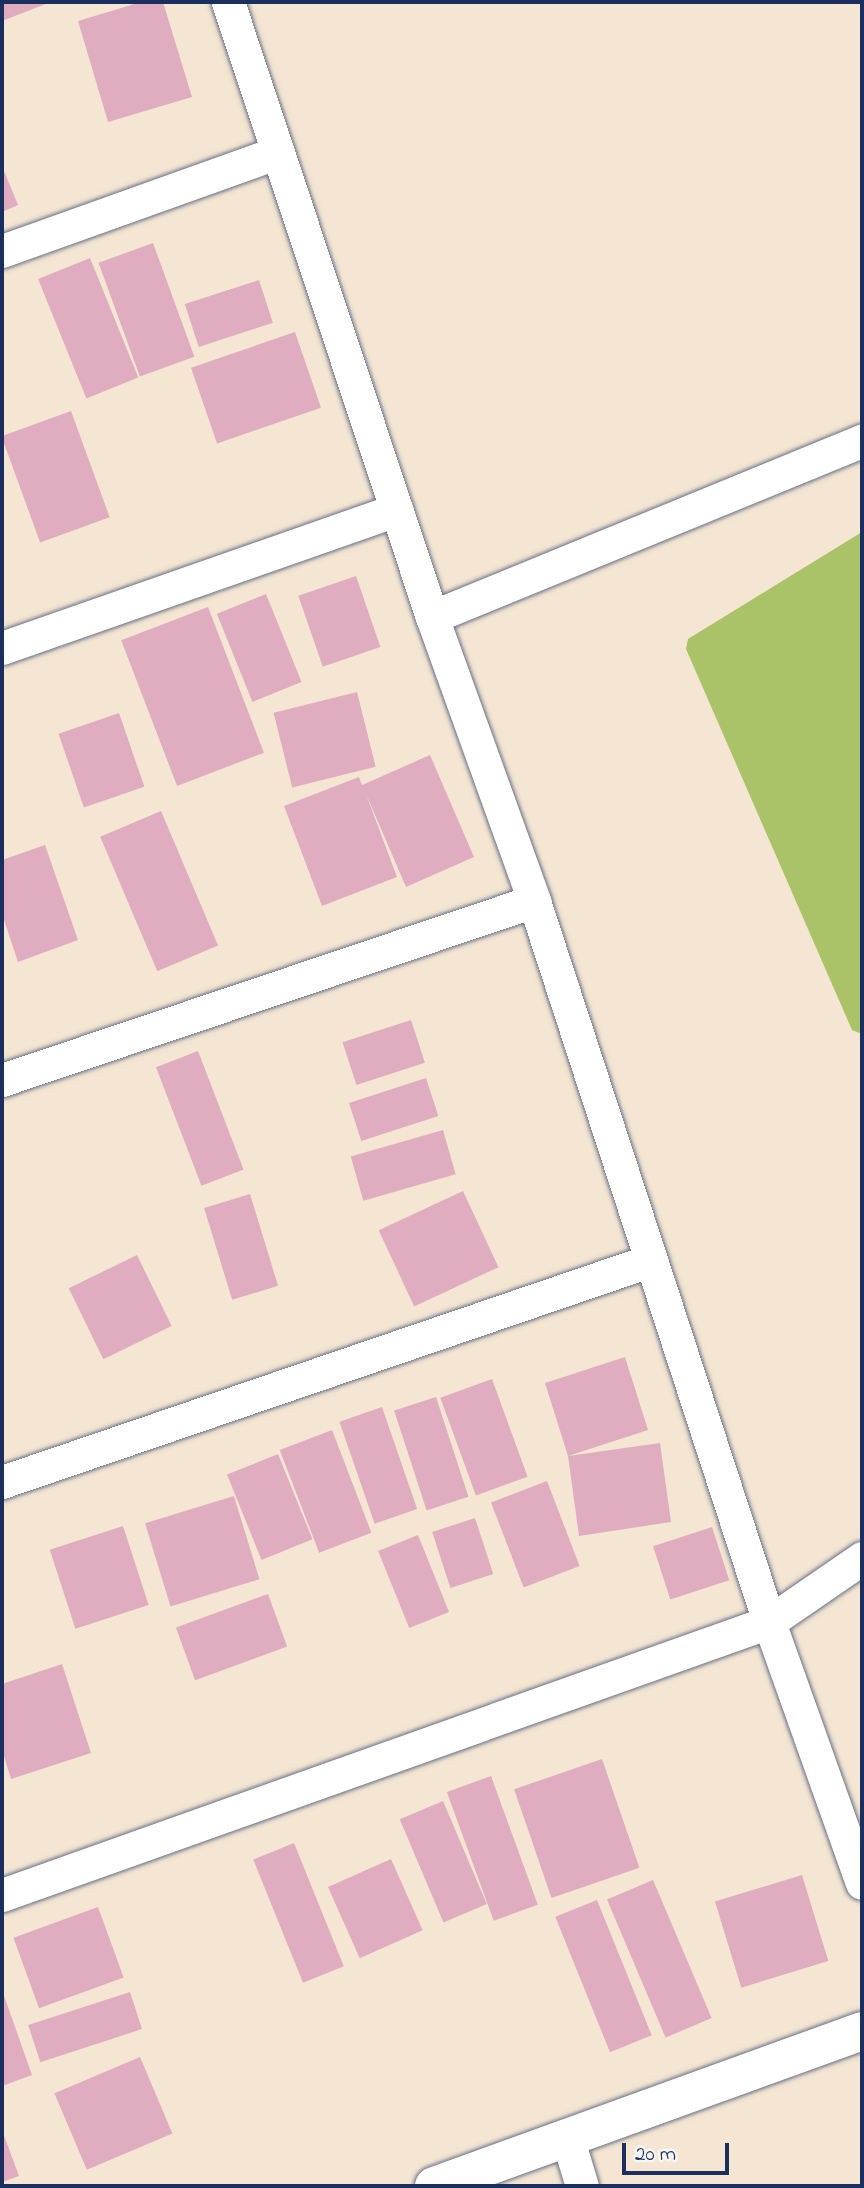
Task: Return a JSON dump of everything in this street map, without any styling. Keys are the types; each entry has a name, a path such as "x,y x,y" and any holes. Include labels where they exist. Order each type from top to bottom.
{"street":[{"path":"228,2 432,617 534,901 649,1261 769,1622 862,1883"},
{"path":"2,251 278,152"},
{"path":"432,617 862,441"},
{"path":"2,648 397,510"},
{"path":"2,1080 534,901"},
{"path":"2,1482 649,1261"},
{"path":"2,1895 769,1622 862,1558"},
{"path":"434,2186 568,2140 862,2031"},
{"path":"568,2140 582,2186"}],"green space":[{"path":"862,532 862,1034 852,1030 686,649 688,639"}],"building":[{"path":"2,2 51,2 2,21"},
{"path":"141,2 163,2 192,97 108,122 78,21"},
{"path":"2,166 18,205 2,212"},
{"path":"153,243 194,357 140,377 98,263"},
{"path":"90,258 138,378 86,399 38,279"},
{"path":"259,280 273,323 199,347 185,304"},
{"path":"295,332 321,408 217,443 191,368"},
{"path":"71,411 110,517 40,542 2,436"},
{"path":"356,576 380,647 323,667 298,596"},
{"path":"266,594 302,682 252,702 217,614"},
{"path":"208,607 264,753 177,786 121,640"},
{"path":"357,692 376,767 292,788 274,713"},
{"path":"119,713 144,787 84,808 58,734"},
{"path":"430,755 474,857 406,887 366,794 397,877 322,906 284,806 359,777 362,785"},
{"path":"161,811 218,945 157,971 100,837"},
{"path":"45,845 78,940 18,962 2,914 2,860"},
{"path":"411,1020 425,1063 356,1085 343,1042"},
{"path":"198,1051 244,1170 202,1186 156,1067"},
{"path":"426,1078 438,1116 361,1141 349,1103"},
{"path":"443,1130 456,1174 363,1201 351,1156"},
{"path":"463,1191 498,1267 414,1306 379,1230"},
{"path":"250,1194 278,1286 232,1300 204,1208"},
{"path":"137,1255 172,1326 103,1359 69,1288"},
{"path":"625,1357 648,1430 568,1456 545,1383"},
{"path":"492,1379 528,1477 476,1496 440,1398"},
{"path":"436,1397 468,1497 427,1510 394,1411"},
{"path":"382,1407 417,1509 375,1524 339,1422"},
{"path":"332,1430 371,1533 319,1553 280,1450"},
{"path":"660,1443 671,1522 579,1536 568,1456"},
{"path":"278,1454 312,1539 261,1560 227,1475"},
{"path":"547,1481 580,1566 524,1587 491,1503"},
{"path":"234,1496 259,1579 170,1606 145,1523"},
{"path":"475,1518 493,1574 450,1588 432,1532"},
{"path":"123,1526 149,1605 75,1629 50,1550"},
{"path":"712,1527 729,1580 670,1599 653,1546"},
{"path":"418,1535 449,1612 409,1628 378,1551"},
{"path":"268,1594 287,1647 195,1680 176,1628"},
{"path":"62,1664 91,1753 11,1779 2,1750 2,1684"},
{"path":"602,1759 639,1868 552,1898 514,1789"},
{"path":"491,1776 538,1905 494,1921 447,1792"},
{"path":"443,1801 487,1904 443,1922 400,1819"},
{"path":"294,1843 344,1966 303,1983 253,1859"},
{"path":"391,1859 423,1930 360,1958 328,1887"},
{"path":"802,1875 828,1961 741,1988 715,1902"},
{"path":"653,1880 712,2018 666,2038 607,1900"},
{"path":"597,1900 652,2035 610,2052 555,1917"},
{"path":"98,1907 124,1977 39,2008 13,1938"},
{"path":"2,1990 32,2075 2,2086"},
{"path":"130,1992 142,2029 40,2062 28,2025"},
{"path":"140,2057 172,2133 87,2170 54,2093"},
{"path":"2,2130 19,2176 2,2182"}]}
